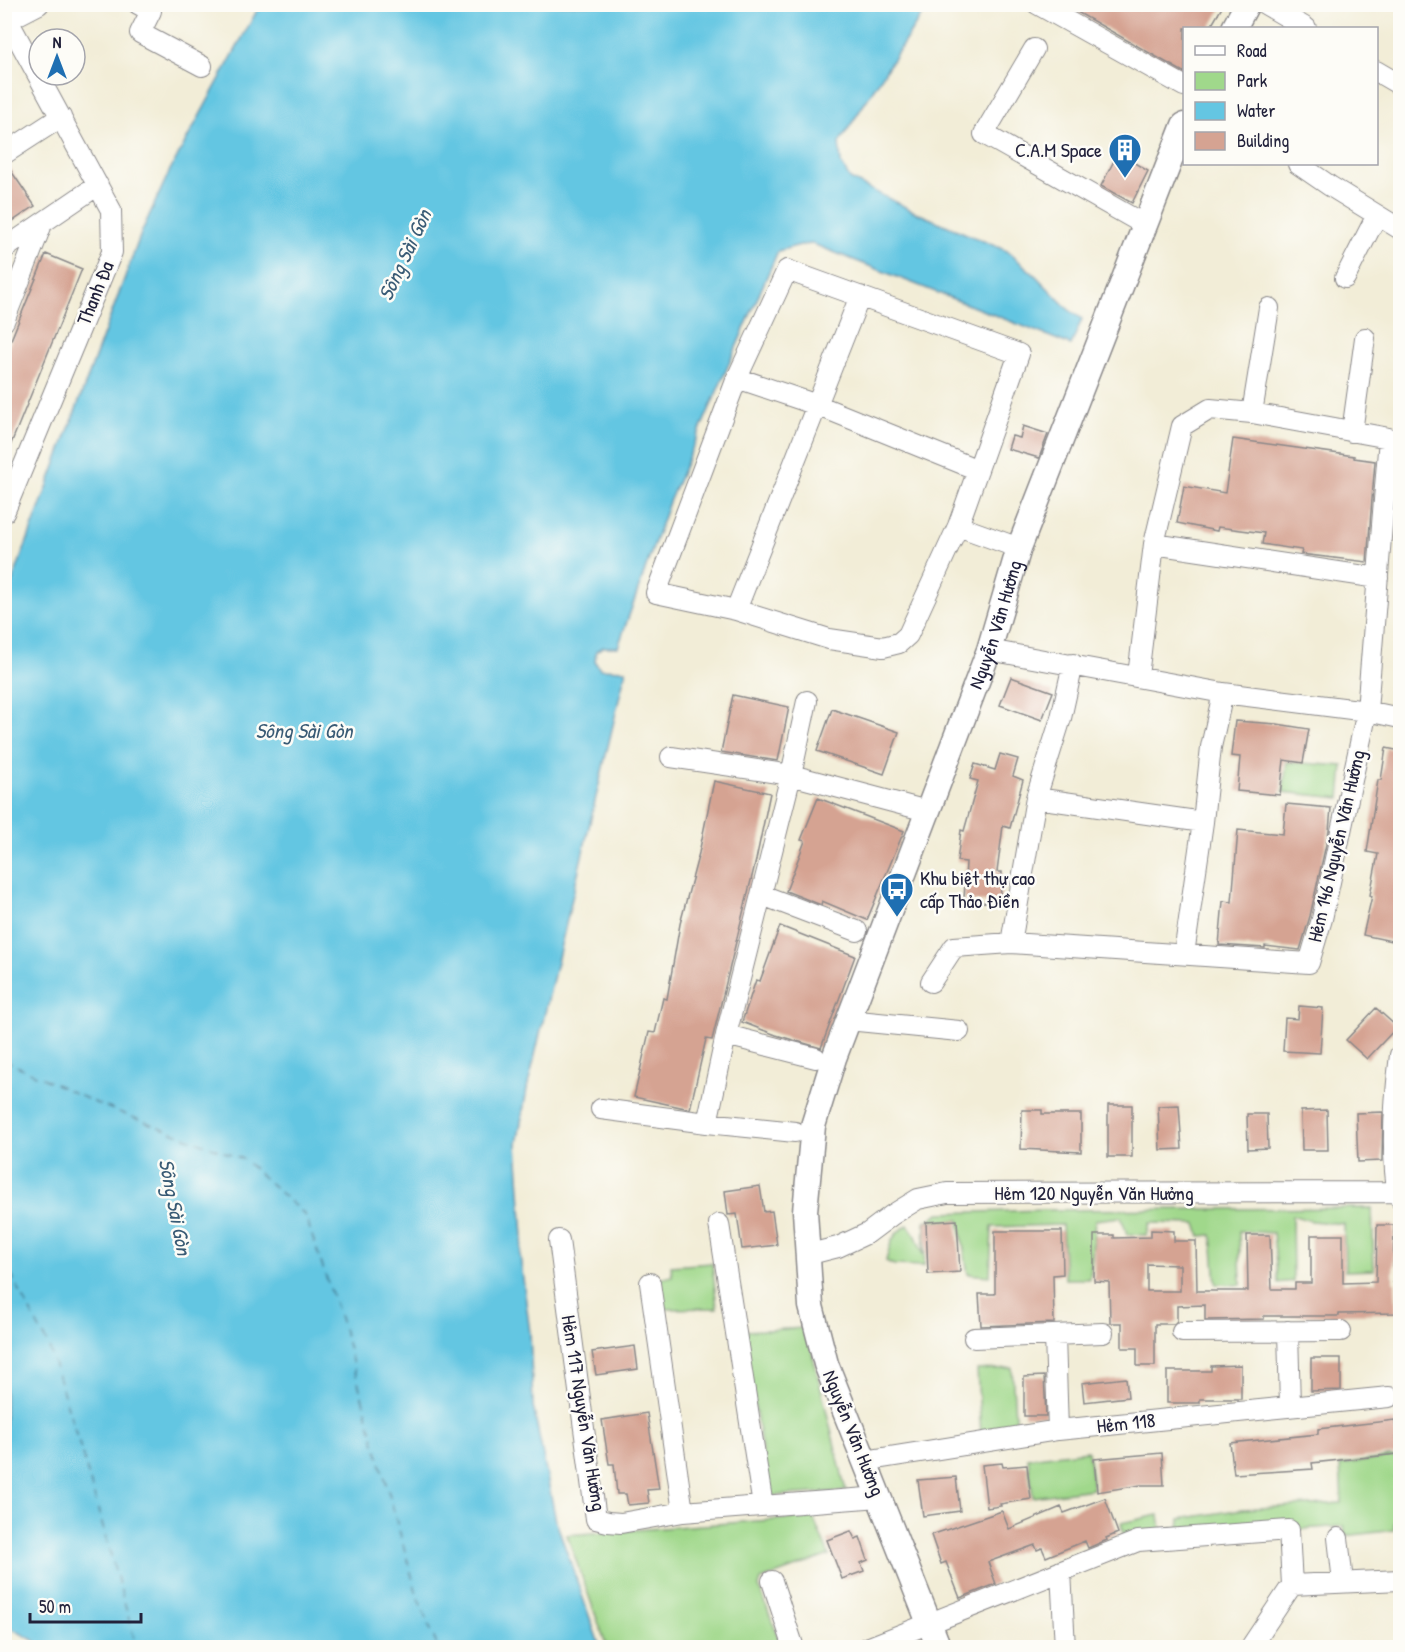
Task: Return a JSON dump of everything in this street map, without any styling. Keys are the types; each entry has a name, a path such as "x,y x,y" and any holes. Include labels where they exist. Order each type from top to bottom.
{"main road":[{"path":"1235,27 1247,4"},
{"name":"Nguyễn Văn Hưởng","path":"939,1647 826,1364 811,1306 806,1255 804,1129 834,1058 989,650 1019,548 1094,362 1183,129"}],"street":[{"path":"6,16 39,4"},
{"path":"138,4 151,11 140,33 202,66"},
{"path":"1037,4 1183,85"},
{"path":"1265,4 1304,27"},
{"name":"Thanh Đa","path":"4,513 112,252 111,210 6,16"},
{"path":"1034,49 984,134 1145,225"},
{"path":"1378,72 1401,85"},
{"path":"4,154 61,117"},
{"path":"1300,165 1401,229"},
{"path":"4,249 98,185"},
{"path":"1345,278 1377,215"},
{"path":"4,321 42,224"},
{"path":"787,270 860,296 1019,354 958,526 908,635 899,643 883,647 829,639 736,610 656,593 737,378 787,270"},
{"path":"736,610 860,296"},
{"path":"1252,413 1269,308"},
{"path":"1352,432 1365,338"},
{"path":"737,378 817,405 978,470"},
{"name":"Hẻm 146 Nguyễn Văn Hưởng","path":"931,982 954,947 1011,943 1309,963 1322,918 1367,711 1389,438 1252,413 1210,409 1182,426 1154,544 1138,676"},
{"path":"958,526 1019,548"},
{"path":"1154,544 1378,578"},
{"path":"989,650 1223,693 1367,711 1401,718"},
{"path":"1011,943 1036,798 1060,718 1073,664"},
{"path":"1184,954 1211,747 1223,693"},
{"path":"707,1123 726,1035 762,895 807,701"},
{"path":"671,757 791,775 927,811"},
{"path":"1036,798 1203,822"},
{"path":"762,895 856,931"},
{"path":"848,1020 959,1031"},
{"path":"726,1035 816,1058"},
{"path":"1399,1195 1393,1113 1401,1055"},
{"path":"602,1109 707,1123 804,1129"},
{"name":"Hẻm 120 Nguyễn Văn Hưởng","path":"806,1255 838,1246 868,1233 918,1199 947,1194 1399,1195"},
{"path":"720,1224 763,1506"},
{"name":"Hẻm 117 Nguyễn Văn Hưởng","path":"559,1240 596,1519 621,1523 682,1512 880,1497"},
{"path":"650,1283 682,1512"},
{"path":"1288,1331 1290,1406"},
{"path":"1182,1332 1341,1331"},
{"path":"974,1338 1103,1333"},
{"path":"1055,1336 1058,1430"},
{"name":"Hẻm 118","path":"864,1461 1058,1430 1389,1397"},
{"path":"867,1647 1138,1541 1289,1530 1292,1585 1250,1647"},
{"path":"1338,1538 1343,1582"},
{"path":"1061,1571 1065,1647"},
{"path":"1292,1585 1401,1580"},
{"path":"772,1581 794,1647"}],"green space":[{"path":"1287,762 1343,766 1340,798 1283,792"},
{"path":"1372,1208 1374,1270 1345,1271 1344,1224 1311,1221 1292,1215 1293,1281 1278,1283 1273,1233 1239,1231 1241,1285 1216,1284 1212,1235 1200,1236 1196,1224 1150,1223 1146,1235 1127,1234 1121,1217 1095,1220 1090,1279 1065,1279 1062,1225 992,1227 990,1276 968,1274 959,1220 926,1222 924,1266 894,1265 886,1261 895,1235 908,1225 916,1236 923,1255 925,1222 939,1213"},
{"path":"712,1263 717,1308 663,1309 660,1279 672,1276 671,1266"},
{"path":"806,1328 846,1491 769,1496 743,1331"},
{"path":"1012,1368 1016,1433 981,1435 977,1370"},
{"path":"1088,1451 1093,1489 1033,1497 1028,1458"},
{"path":"1390,1457 1400,1458 1400,1477 1395,1478 1400,1480 1399,1520 1394,1522 1394,1530 1345,1536 1344,1526 1126,1545 1121,1523 1159,1515 1161,1530 1179,1529 1180,1519 1243,1509 1342,1503 1340,1465"},
{"path":"813,1517 829,1555 761,1580 759,1587 782,1647 607,1647 567,1535"}],"water":[{"name":"Sông Sài Gòn","path":"260,5 928,5 839,143 841,163 850,179 917,213 1007,251 1036,276 1068,309 1082,319 1071,345 813,244 778,251 669,502 618,647 603,647 596,651 595,662 600,669 626,670 527,1089 517,1144 523,1237 520,1255 530,1333 533,1406 556,1521 600,1647 37,1648 35,1641 5,1625 5,601 142,231 170,170"}],"building":[{"path":"1063,4 1224,4 1211,27 1183,27 1183,72"},
{"name":"C.A.M Space","path":"1118,153 1148,171 1132,203 1101,186"},
{"path":"7,165 35,206 4,227 4,166"},
{"path":"46,254 82,269 4,461 4,357"},
{"path":"1023,426 1048,434 1039,458 1008,449 1012,436 1020,438"},
{"path":"1233,439 1375,461 1367,562 1301,554 1302,550 1262,544 1264,533 1218,527 1217,531 1177,523 1184,486 1225,493"},
{"path":"1011,677 1053,692 1042,720 1000,705"},
{"path":"733,695 789,707 778,761 721,752"},
{"path":"832,709 899,732 884,774 817,751"},
{"path":"1235,721 1309,729 1303,763 1284,760 1280,795 1237,791 1240,757 1231,756"},
{"path":"1386,748 1401,751 1401,943 1363,935 1378,854 1367,852 1378,780 1381,780"},
{"path":"1000,754 1018,759 1013,776 1023,780 1010,828 1003,826 997,872 1002,872 1000,903 964,901 966,862 957,861 961,830 964,831 978,781 970,779 975,764 995,770"},
{"path":"714,781 770,793 712,1040 706,1039 690,1109 634,1097 649,1032 655,1033 663,998 667,999 680,924 699,853"},
{"path":"818,798 904,831 867,920 822,901 821,905 786,891 805,841 801,840"},
{"path":"1286,804 1331,808 1329,831 1300,950 1265,946 1265,948 1219,945 1223,901 1232,902 1238,830 1283,834"},
{"path":"780,926 855,956 821,1048 742,1022 756,980 760,981"},
{"path":"1299,1006 1323,1008 1320,1053 1283,1051 1285,1018 1298,1019"},
{"path":"1376,1008 1397,1027 1367,1059 1346,1040"},
{"path":"1108,1105 1132,1105 1132,1157 1108,1157"},
{"path":"1179,1105 1182,1149 1160,1150 1158,1106"},
{"path":"1022,1110 1042,1110 1042,1114 1081,1114 1081,1152 1021,1149"},
{"path":"1327,1110 1328,1150 1302,1150 1301,1111"},
{"path":"1383,1112 1382,1161 1358,1162 1356,1113"},
{"path":"1247,1114 1267,1114 1268,1148 1248,1149"},
{"path":"760,1186 764,1212 772,1211 777,1245 742,1249 737,1214 728,1215 725,1191"},
{"path":"957,1220 960,1272 928,1274 926,1222"},
{"path":"1377,1225 1394,1225 1393,1282 1395,1282 1396,1313 1264,1316 1264,1319 1205,1320 1205,1305 1177,1306 1177,1321 1174,1324 1155,1324 1155,1366 1137,1366 1137,1348 1122,1348 1122,1323 1110,1323 1109,1282 1094,1281 1094,1235 1114,1235 1114,1238 1151,1237 1151,1230 1174,1231 1174,1241 1196,1241 1197,1291 1248,1291 1247,1235 1270,1235 1272,1289 1295,1289 1295,1283 1311,1283 1311,1235 1343,1235 1343,1283 1376,1282","holes":["1147,1264 1180,1265 1180,1291 1147,1291"]},
{"path":"995,1231 1062,1231 1063,1274 1053,1275 1054,1323 981,1326 979,1294 995,1294"},
{"path":"635,1346 638,1369 596,1375 592,1352"},
{"path":"1311,1358 1341,1358 1341,1390 1311,1391"},
{"path":"1241,1365 1241,1399 1200,1399 1200,1403 1167,1403 1167,1371 1211,1371 1211,1366"},
{"path":"1044,1376 1046,1416 1024,1416 1024,1377"},
{"path":"1126,1378 1128,1397 1084,1402 1082,1383"},
{"path":"647,1413 659,1489 647,1490 649,1503 628,1505 626,1494 617,1494 614,1464 609,1464 602,1420"},
{"path":"1395,1420 1398,1454 1312,1463 1313,1469 1234,1474 1230,1443 1318,1434 1318,1429"},
{"path":"1162,1453 1164,1485 1141,1485 1097,1492 1094,1459"},
{"path":"1002,1463 1003,1467 1027,1465 1031,1499 987,1508 982,1465"},
{"path":"956,1477 960,1511 923,1516 918,1480"},
{"path":"1105,1498 1118,1533 1088,1548 1085,1541 1046,1557 1042,1548 1037,1550 1035,1545 988,1562 996,1584 960,1598 946,1562 941,1564 931,1535 1002,1511 1009,1529 1061,1507 1064,1513"},
{"path":"851,1531 855,1539 860,1537 868,1560 861,1563 864,1571 842,1579 827,1540"}],"ferry route":[{"path":"4,1060 98,1104 243,1159 305,1215 341,1321 418,1598 438,1648"},
{"path":"4,1261 49,1347 82,1453 137,1648"}],"place":[{"name":"C.A.M Space","path":"1125,179"},
{"name":"Khu biệt thự cao cấp Thảo Điền","path":"897,918"}]}
